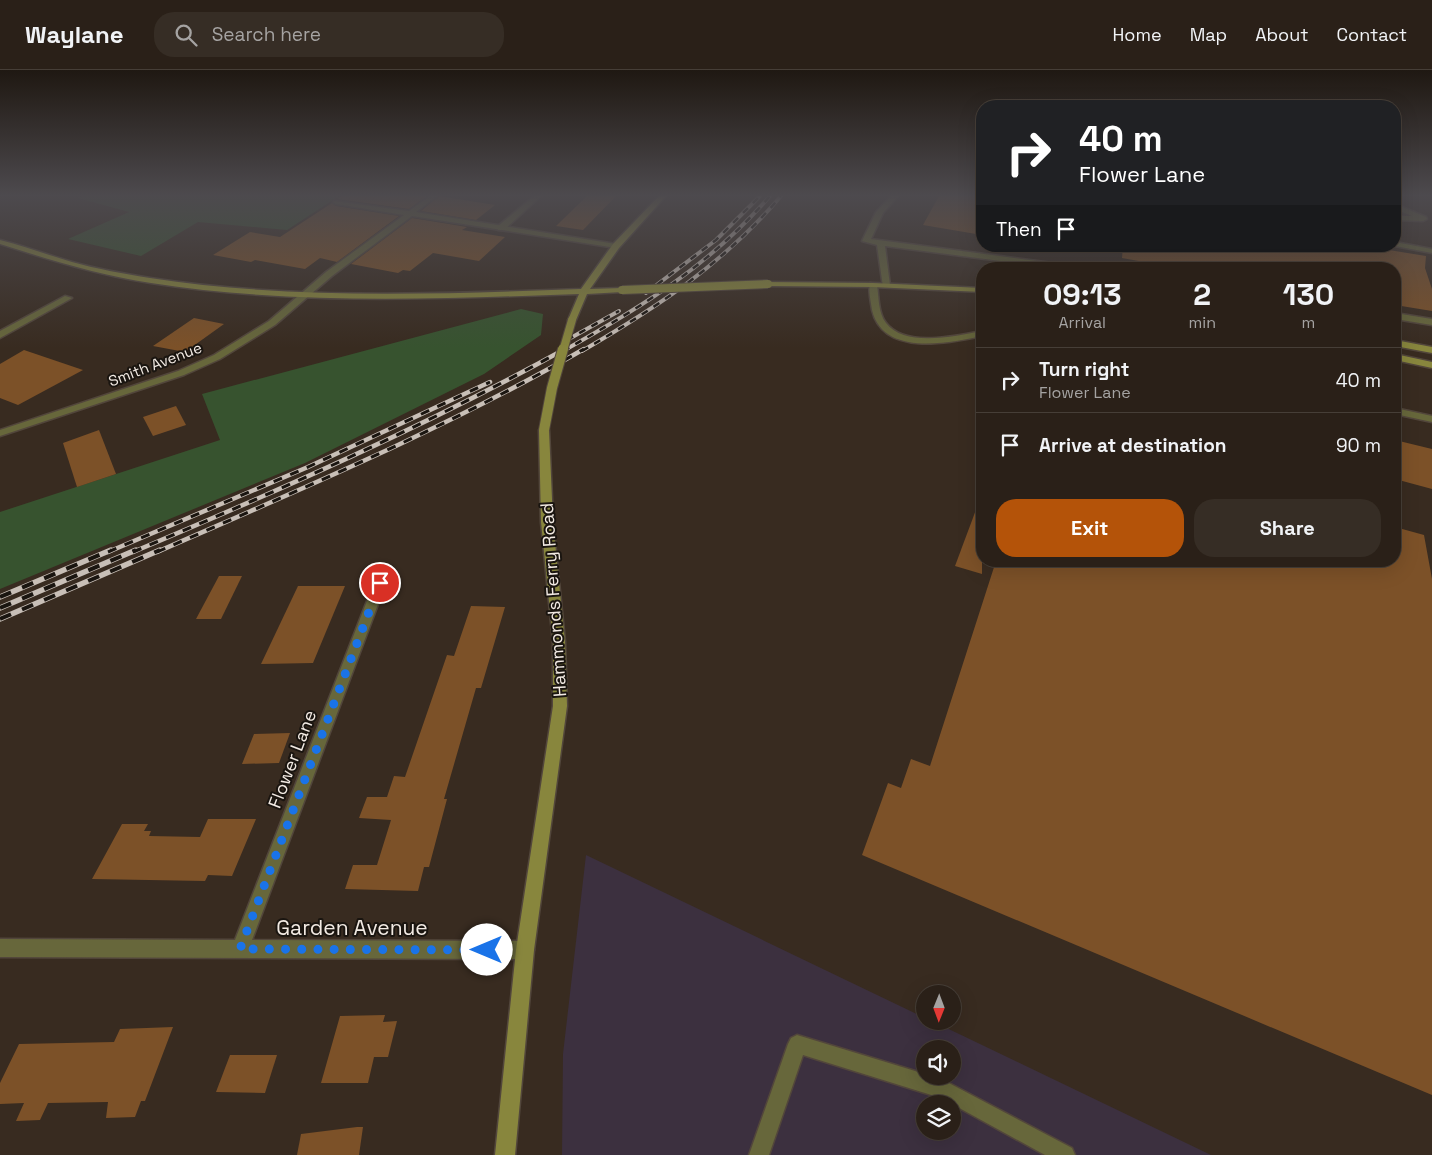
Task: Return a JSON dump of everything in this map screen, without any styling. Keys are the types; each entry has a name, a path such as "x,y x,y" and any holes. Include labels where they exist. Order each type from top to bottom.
{"street":[{"path":"15,247 58,260 164,282 306,294 386,296 768,284 886,285 976,290"},
{"name":"Smith Avenue","path":"0,433 141,387 208,361 247,339 272,322 329,274 366,247"},
{"name":"Hammonds Ferry Road","path":"505,1155 524,950 549,793 560,706 559,642 547,522 544,430 552,388 572,320 584,291 616,247"},
{"path":"882,247 886,285"},
{"path":"916,247 1031,262"},
{"path":"1409,247 1432,251"},
{"path":"873,285 878,316 884,326 901,337 929,341 976,335"},
{"path":"0,335 68,298"},
{"path":"1401,317 1432,322"},
{"path":"1401,344 1432,350"},
{"path":"1401,358 1432,364"},
{"path":"1401,412 1432,419"},
{"name":"Flower Lane","path":"240,949 380,583"},
{"name":"Garden Avenue","path":"0,948 524,950"},
{"path":"759,1155 798,1044 945,1090 1065,1155"}],"shaded area":[{"path":"586,855 916,1014 916,1030 951,1030 1211,1155 562,1155 563,1054"}],"green space":[{"path":"101,247 157,247 141,256"},
{"path":"521,309 543,314 541,335 484,374 305,463 0,589 0,512 220,440 202,394"}],"building":[{"path":"226,247 358,247 337,262 320,258 305,269 213,255"},
{"path":"374,247 495,247 479,261 433,253 410,271 403,270 398,273 351,264"},
{"path":"1122,252 1401,252 1426,256 1425,268 1432,289 1432,311 1401,306 1401,262 1144,262 1122,258"},
{"path":"194,318 224,324 185,352 153,346"},
{"path":"24,350 83,370 18,405 0,398 0,364"},
{"path":"176,406 186,425 153,436 143,417"},
{"path":"99,430 116,474 77,487 63,443"},
{"path":"1401,441 1432,449 1432,489 1401,481"},
{"path":"976,510 976,567 982,567 982,574 955,566"},
{"path":"1401,529 1424,535 1432,579 1432,1095 862,855 888,783 901,788 911,759 930,766 994,567 1401,567"},
{"path":"219,576 242,576 221,619 196,619"},
{"path":"298,586 345,586 313,663 261,664"},
{"path":"471,606 505,607 481,688 476,688 444,799 447,799 429,867 424,867 418,891 345,889 353,865 377,865 391,820 359,818 367,797 387,797 394,776 405,777 447,655 454,656"},
{"path":"290,733 279,763 242,764 254,734"},
{"path":"208,819 256,819 232,876 208,875 205,881 92,879 122,824 148,824 144,831 151,831 149,836 200,837"},
{"path":"385,1015 383,1022 397,1021 388,1057 374,1057 368,1083 321,1083 340,1016"},
{"path":"173,1027 145,1101 141,1101 135,1117 106,1118 108,1102 48,1103 40,1120 16,1121 24,1103 0,1104 0,1083 19,1044 114,1042 120,1029"},
{"path":"230,1055 277,1055 265,1093 216,1092"},
{"path":"363,1127 359,1155 297,1155 301,1134"}],"railway":[{"path":"646,293 707,247"},
{"path":"563,351 620,318 674,283 719,247"},
{"path":"582,351 664,300 732,247"},
{"path":"567,340 619,311"},
{"path":"133,552 243,505 406,431 565,349"},
{"path":"157,552 427,431 532,378 584,349"},
{"path":"108,552 308,467 490,382"},
{"path":"0,597 111,550"},
{"path":"0,608 136,550"},
{"path":"0,619 160,550"}],"route":[{"path":"380,583 240,949 487,950"}]}
